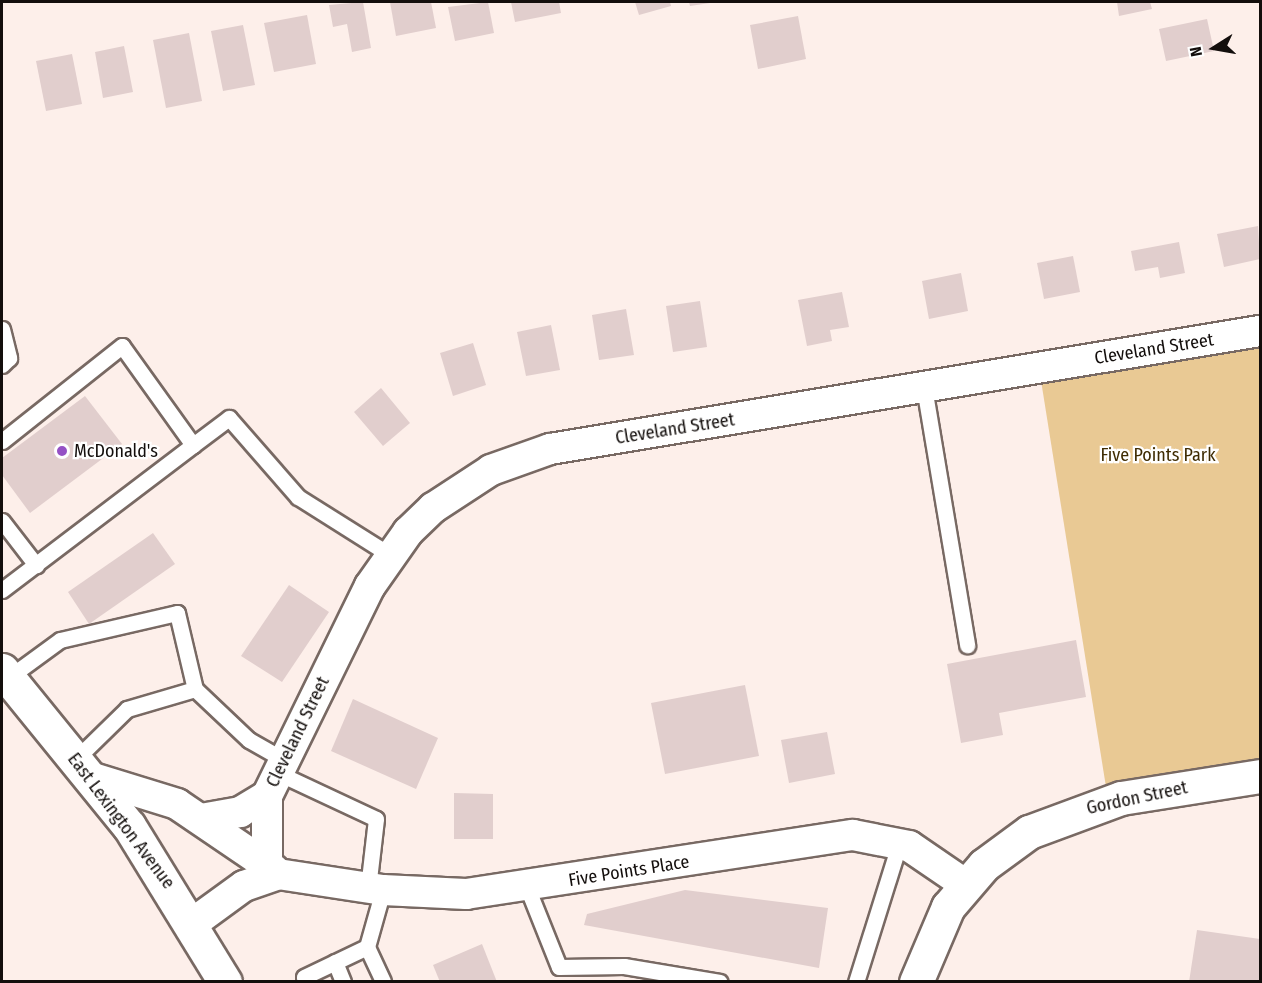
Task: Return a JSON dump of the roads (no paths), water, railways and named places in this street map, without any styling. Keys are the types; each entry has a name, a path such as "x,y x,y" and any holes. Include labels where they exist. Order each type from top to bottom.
{"street":[{"name":"Cleveland Street","path":"201,819 240,812 276,776 390,555 433,508 462,486 519,459 924,387 1260,331"},
{"name":"East Lexington Avenue","path":"5,674 83,768 193,923 225,981"},
{"name":"Five Points Place","path":"83,768 177,804 272,867 375,889 466,894 527,887 853,835 900,842 966,885"},
{"name":"Cleveland Street","path":"272,867 276,776"},
{"name":"Gordon Street","path":"916,981 936,930 966,885 1005,849 1055,819 1121,798 1260,776"},
{"name":"Five Points Place","path":"193,923 272,867"}],"lane":[{"path":"2,329 9,358 2,365"},
{"path":"2,441 122,346 193,445"},
{"path":"924,387 967,645"},
{"path":"2,590 229,418 298,497 390,555"},
{"path":"2,521 36,565"},
{"path":"5,674 60,640 177,613 195,689 249,740 276,776 376,819 375,889 367,947 383,981"},
{"path":"83,768 127,709 195,689"},
{"path":"856,981 900,842"},
{"path":"527,887 559,967 624,966 720,981"},
{"path":"306,981 304,977 367,947"},
{"path":"335,962 343,981"}],"place":[{"name":"McDonald's","path":"62,451"}],"park label":[{"name":"Five Points Park","path":"1158,455"}]}
